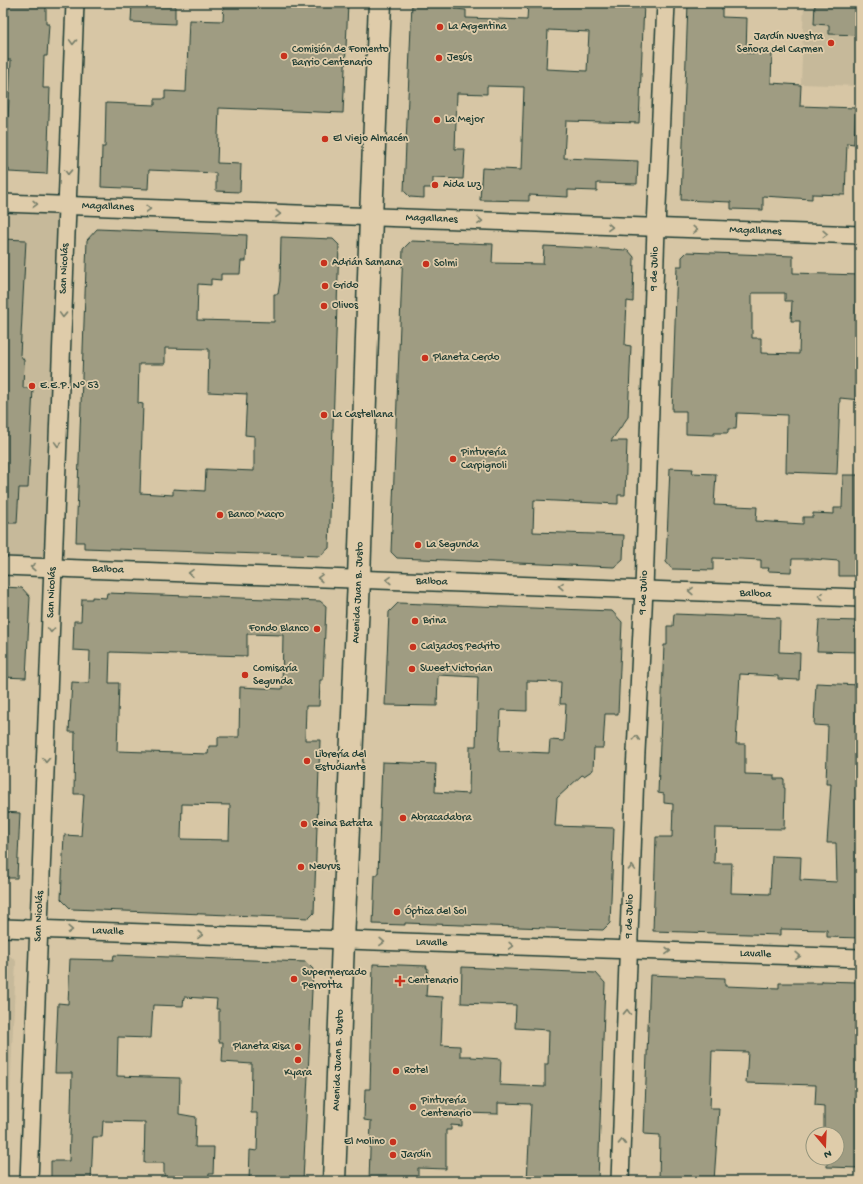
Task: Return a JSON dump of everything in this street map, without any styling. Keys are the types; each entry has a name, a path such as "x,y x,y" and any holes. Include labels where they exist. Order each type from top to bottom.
{"main road":[{"name":"Avenida Juan B. Justo","path":"334,1181 359,579 380,3"}],"street":[{"name":"San Nicolás","path":"29,1181 75,3"},
{"name":"9 de Julio","path":"620,1181 635,772 644,589 656,228 666,3"},
{"name":"Magallanes","path":"3,203 860,235"},
{"name":"Balboa","path":"3,566 860,598"},
{"name":"Lavalle","path":"3,928 860,958"}],"shaded area":[{"name":"Jardín Nuestra Señora del Carmen","path":"804,3 860,3 860,86 801,84"},
{"name":"E.E.P. N° 53","path":"3,203 67,206 53,568 3,566"},
{"path":"3,952 6,952 16,961 8,1140 3,1140"}],"building":[{"path":"3,3 46,3 46,24 49,24 47,56 44,56 43,88 50,88 47,174 9,172 9,169 3,169 6,118 8,118 11,60 3,60"},
{"path":"132,3 175,3 175,24 131,22"},
{"path":"224,3 348,3 343,113 219,108 217,163 241,164 240,192 216,191 216,173 149,170 148,189 101,187 102,147 105,147 106,103 155,105 155,99 165,99 165,91 186,92 189,20 223,21"},
{"path":"412,3 455,3 455,9 466,10 466,18 527,20 528,3 578,5 578,3 644,3 639,123 566,121 564,158 638,161 637,184 597,183 597,191 568,190 568,197 529,195 529,201 480,200 482,168 521,170 524,87 487,86 487,94 457,93 455,149 465,149 463,179 433,178 433,188 424,188 424,198 410,197 404,191","holes":["548,30 589,32 587,71 546,69"]},
{"path":"688,3 722,3 722,17 747,18 746,53 772,54 771,83 801,85 800,106 856,108 854,144 847,143 845,195 812,194 812,199 763,196 763,210 731,209 731,202 681,200"},
{"path":"815,3 860,3 860,35 829,34 829,25 814,24"},
{"path":"97,229 247,235 246,261 241,261 240,274 221,274 221,280 211,279 211,285 198,284 197,320 274,322 274,294 278,294 280,281 281,237 333,239 339,245 329,548 320,556 84,548 84,542 76,542 87,240","holes":["165,348 209,349 208,392 247,394 245,435 254,436 254,471 206,469 205,491 173,489 173,495 140,493 143,404 138,403 139,364 165,364"]},
{"path":"3,239 26,240 20,355 24,360 23,388 33,388 28,488 19,488 17,523 3,523"},
{"path":"411,241 493,244 492,263 543,264 544,246 628,250 634,257 633,302 627,301 625,345 631,346 628,417 611,441 627,441 625,495 618,495 618,504 534,500 533,532 624,535 623,559 614,567 397,558 391,552 403,249"},
{"path":"687,252 793,256 793,273 860,275 860,400 840,398 837,474 786,472 787,415 737,413 736,429 728,429 728,433 714,433 714,435 686,434 686,411 672,411 677,266 682,266 682,257","holes":["752,293 785,293 785,301 792,301 791,321 800,321 799,354 761,353 761,338 752,338"]},
{"path":"670,468 693,469 692,473 716,474 714,505 757,507 756,521 803,524 803,517 813,517 813,513 834,514 834,508 842,508 843,475 860,475 858,576 839,576 839,561 811,559 792,559 791,572 768,571 769,568 761,568 761,560 713,558 713,570 672,569 666,562"},
{"path":"3,587 22,588 30,597 26,678 3,677"},
{"path":"107,593 320,601 326,606 323,680 320,680 319,706 306,706 305,740 320,740 314,913 309,918 71,909 61,899 64,835 81,836 84,794 74,794 75,732 69,732 72,682 89,683 90,651 73,650 74,621 81,621 82,599 92,599 92,597 106,598","holes":["247,634 283,635 282,689 240,687 239,737 218,737 218,746 209,746 208,754 117,751 119,683 109,683 110,652 247,656","182,804 230,805 229,840 181,839"]},
{"path":"398,603 612,611 622,622 618,714 605,714 603,748 594,748 593,770 584,776 582,775 557,798 555,826 614,828 610,923 603,930 405,923 405,925 373,924 375,875 378,875 382,762 436,764 435,792 469,794 470,746 476,746 478,677 438,675 437,706 385,705 389,612","holes":["527,681 561,682 560,704 566,704 564,741 550,740 549,753 499,751 501,710 527,711"]},
{"path":"674,614 780,618 779,652 800,653 799,680 778,679 778,676 740,674 736,744 745,744 745,774 774,775 774,779 784,779 784,829 715,828 714,863 732,863 731,893 770,894 772,856 801,857 800,880 837,882 836,843 827,843 831,784 826,784 828,726 814,725 816,683 860,685 860,882 857,882 856,920 860,920 860,938 827,937 827,930 780,929 780,935 653,931 656,837 672,837 673,804 664,803 664,794 658,793 664,645 667,645 667,626 673,626"},
{"path":"819,620 860,621 859,652 817,651"},
{"path":"3,812 20,813 17,878 3,878"},
{"path":"114,955 306,962 313,969 303,1181 249,1181 250,1150 257,1151 258,1119 257,1113 251,1113 252,1064 222,1062 223,1042 219,1042 219,1009 216,1009 217,999 184,997 183,1006 153,1005 151,1038 118,1037 117,1076 180,1078 179,1114 196,1117 195,1147 214,1147 213,1174 209,1174 208,1181 164,1181 164,1163 144,1163 145,1122 103,1121 102,1137 93,1137 91,1181 51,1181 51,1161 69,1161 72,1073 55,1073 58,1003 68,1004 70,959 113,960"},
{"path":"373,964 427,966 426,996 443,997 441,1045 460,1046 460,1056 501,1059 500,1085 545,1087 545,1064 548,1064 549,1030 515,1028 516,1005 461,1003 462,967 596,973 605,983 598,1181 527,1181 531,1104 498,1103 498,1114 462,1113 462,1126 451,1125 451,1130 446,1130 446,1169 418,1168 418,1181 369,1181 371,1121 364,1120 365,1089 370,1089"},
{"path":"650,975 725,978 725,986 779,988 779,983 822,983 822,981 856,982 856,987 860,987 860,1168 827,1167 845,1166 845,1126 824,1126 824,1106 815,1105 816,1085 746,1083 748,1052 712,1051 710,1108 719,1108 714,1181 659,1181 660,1135 644,1134"}],"place":[{"name":"La Argentina","path":"440,27"},
{"name":"Jardín Nuestra Señora del Carmen","path":"831,43"},
{"name":"Comisión de Fomento Barrio Centenario","path":"284,56"},
{"name":"Jesús","path":"439,58"},
{"name":"La Mejor","path":"437,120"},
{"name":"El Viejo Almacén","path":"325,139"},
{"name":"Aida Luz","path":"435,185"},
{"name":"Adrián Samana","path":"324,263"},
{"name":"Solmi","path":"426,264"},
{"name":"Grido","path":"325,286"},
{"name":"Olivos","path":"324,306"},
{"name":"Planeta Cerdo","path":"425,358"},
{"name":"E.E.P. N° 53","path":"32,386"},
{"name":"La Castellana","path":"324,415"},
{"name":"Pinturería Carpignoli","path":"453,459"},
{"name":"Banco Macro","path":"220,515"},
{"name":"La Segunda","path":"418,545"},
{"name":"Brina","path":"415,621"},
{"name":"Fondo Blanco","path":"317,629"},
{"name":"Calzados Pedrito","path":"413,647"},
{"name":"Sweet Victorian","path":"412,669"},
{"name":"Comisaría Segunda","path":"245,675"},
{"name":"Librería del Estudiante","path":"307,761"},
{"name":"Abracadabra","path":"403,818"},
{"name":"Reina Batata","path":"304,824"},
{"name":"Neurus","path":"301,867"},
{"name":"Óptica del Sol","path":"397,912"},
{"name":"Supermercado Perrotta","path":"294,979"},
{"name":"Centenario","path":"400,981"},
{"name":"Planeta Risa","path":"298,1047"},
{"name":"Kyara","path":"298,1060"},
{"name":"Rotel","path":"396,1071"},
{"name":"Pinturería Centenario","path":"413,1107"},
{"name":"El Molino","path":"393,1142"},
{"name":"Jardín","path":"393,1155"}]}
